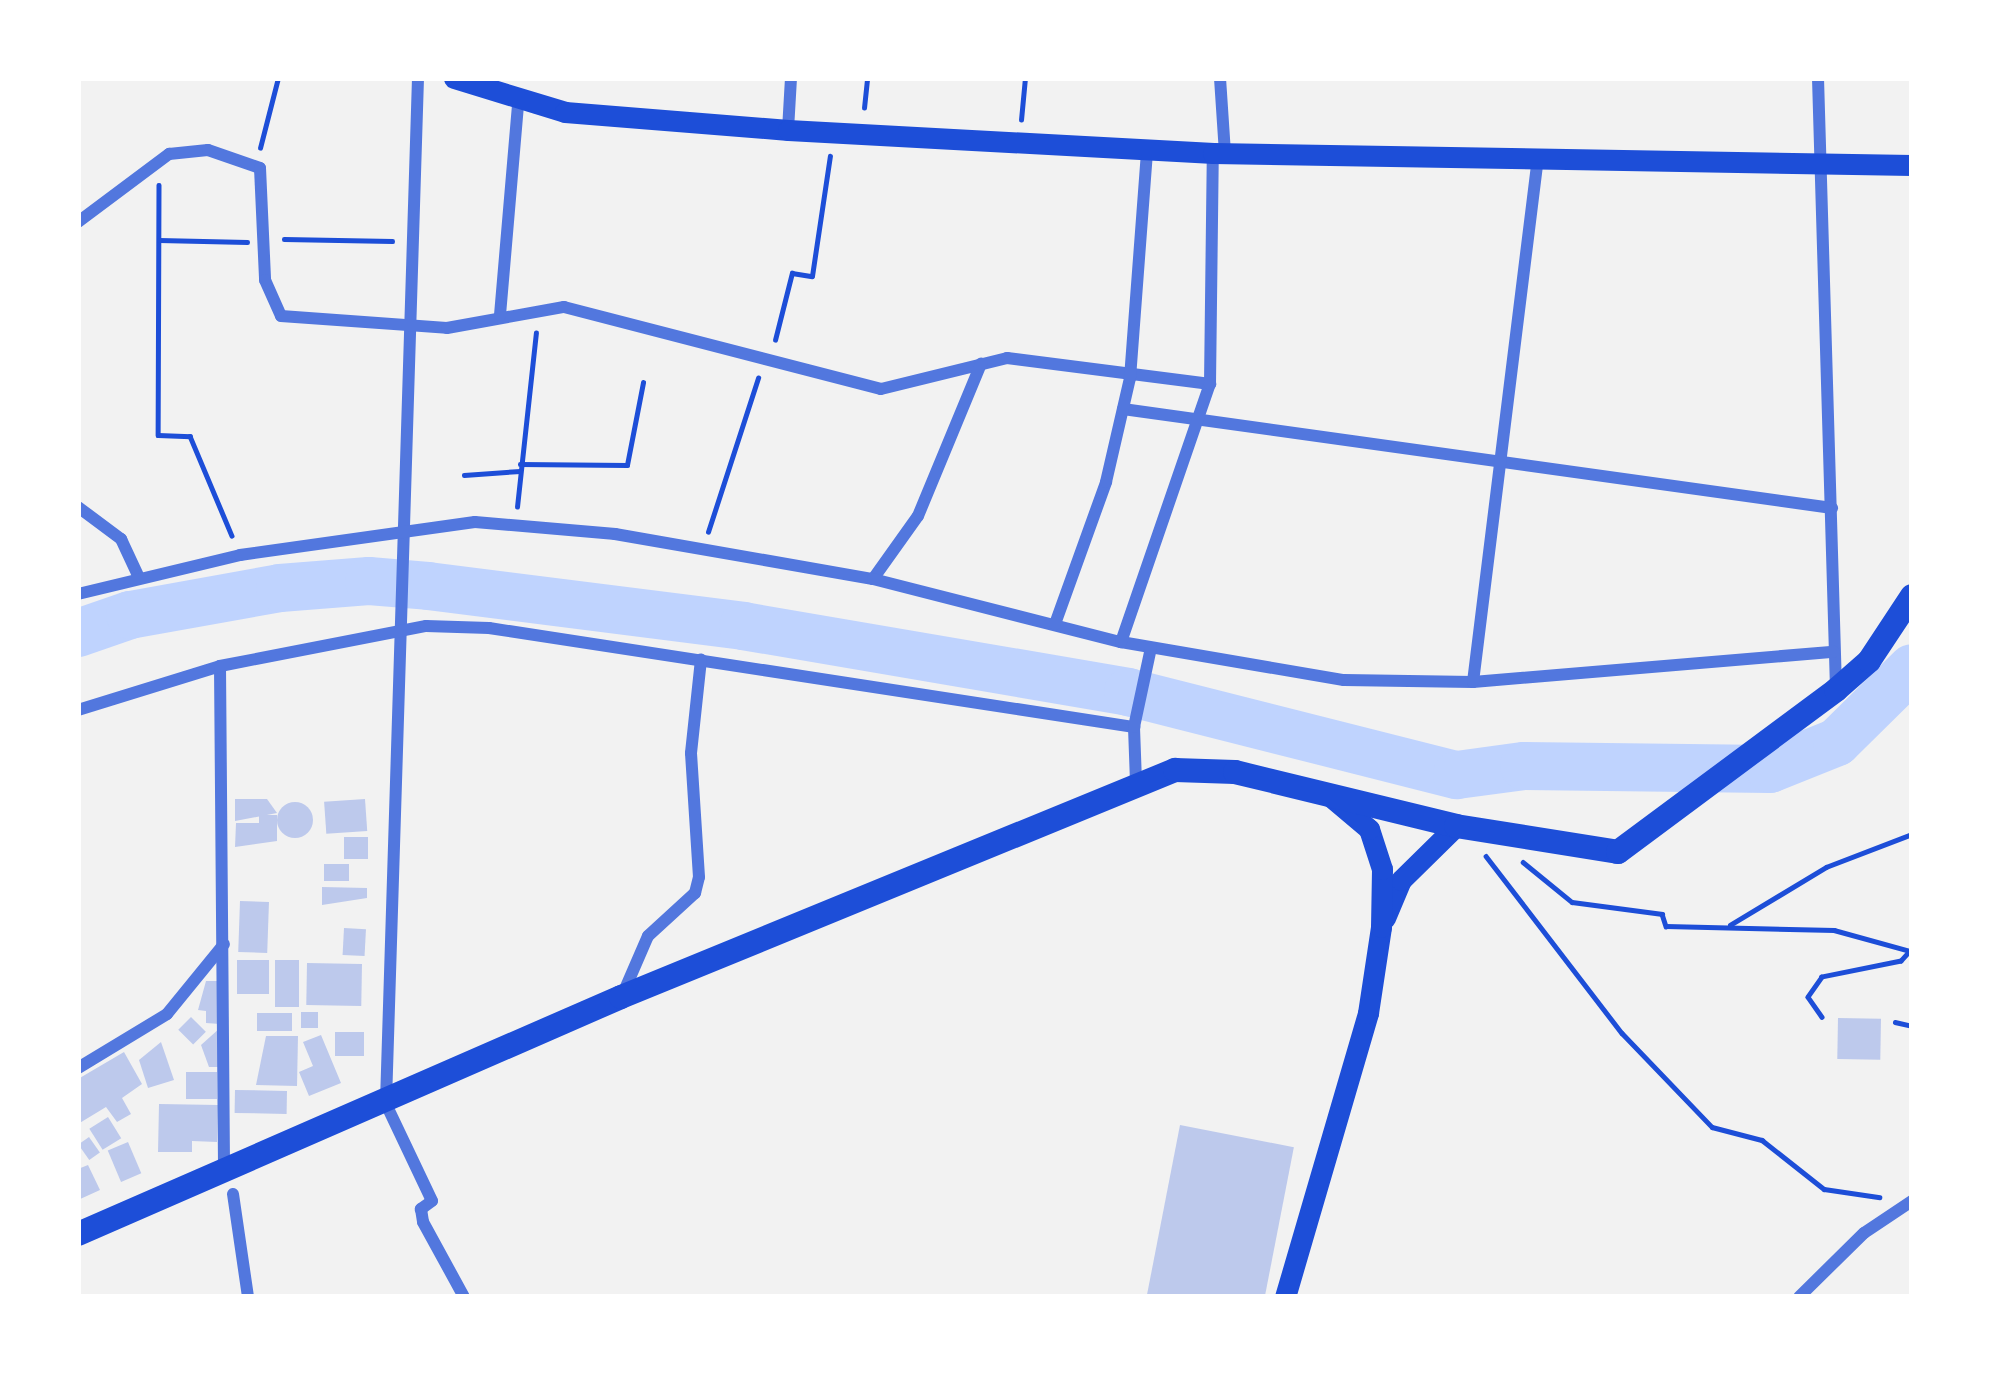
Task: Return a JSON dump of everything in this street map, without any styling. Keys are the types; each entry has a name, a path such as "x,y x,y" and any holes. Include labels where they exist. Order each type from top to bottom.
{"main road":[{"path":"454,78 518,103 788,130 1219,153 1912,165"},
{"path":"78,1234 229,1183 386,1104 621,998 1136,782 1204,768 1585,853 1638,844 1869,661 1912,596"},
{"path":"1286,1297 1367,1013 1381,927 1382,869 1369,829 1331,797"},
{"path":"1381,927 1401,880 1460,827"}],"street":[{"path":"418,78 406,326 386,1104 432,1201 421,1209 423,1222 464,1297"},
{"path":"788,130 791,78"},
{"path":"1121,643 1210,384 1220,78"},
{"path":"1818,78 1836,690"},
{"path":"500,315 518,103"},
{"path":"78,222 159,162 182,150 208,150 256,165 268,297 281,316 472,326 500,315 564,307 880,389 981,364 1037,358 1132,379 1210,384"},
{"path":"1055,624 1132,379 1147,150"},
{"path":"1473,682 1538,158"},
{"path":"873,580 918,516 981,364"},
{"path":"1123,409 1500,457 1832,508"},
{"path":"78,507 121,538 138,574"},
{"path":"78,594 138,574 240,554 400,532 516,524 615,534 873,580 1121,643 1344,680 1473,682 1834,652"},
{"path":"78,710 220,666 400,632 490,628 1134,727"},
{"path":"1136,782 1134,727 1150,648"},
{"path":"621,998 648,936 694,893 699,877 691,753 701,660"},
{"path":"220,666 229,1183 248,1297"},
{"path":"78,1068 167,1014 224,943"},
{"path":"1799,1297 1864,1233 1912,1201"}],"path":[{"path":"256,165 278,78"},
{"path":"862,134 867,78"},
{"path":"1019,143 1025,78"},
{"path":"159,162 158,435 190,436 240,554"},
{"path":"159,240 410,241"},
{"path":"516,524 539,308"},
{"path":"464,475 520,467 627,465 643,382"},
{"path":"1460,827 1622,1033 1712,1127 1762,1140 1824,1189 1894,1198"},
{"path":"1492,833 1571,902 1662,914 1666,926 1834,930 1910,951 1901,961 1822,977 1808,998 1822,1017"},
{"path":"1726,927 1826,867 1912,834"},
{"path":"1895,1022 1912,1026"}],"building":[{"path":"235,799 267,799 277,813 235,821"},
{"path":"365,799 367,831 326,834 324,802"},
{"path":"295,802 308,807 313,820 308,833 295,838 282,833 277,820 282,807"},
{"path":"259,815 277,815 277,841 235,847 236,823 259,823"},
{"path":"344,837 368,837 368,859 344,859"},
{"path":"324,864 349,864 349,881 324,881"},
{"path":"322,887 367,888 367,898 322,905"},
{"path":"240,901 269,902 267,953 238,952"},
{"path":"344,928 366,929 365,956 343,955"},
{"path":"237,960 269,960 269,994 237,994"},
{"path":"275,960 299,960 299,1007 275,1007"},
{"path":"307,963 362,964 361,1006 306,1005"},
{"path":"206,981 221,981 220,1024 206,1023 206,1011 198,1010"},
{"path":"301,1012 318,1012 318,1028 301,1028"},
{"path":"257,1013 292,1013 292,1031 257,1031"},
{"path":"191,1017 206,1032 193,1045 178,1030"},
{"path":"1838,1018 1881,1019 1880,1060 1837,1059"},
{"path":"220,1028 220,1067 209,1067 201,1045"},
{"path":"335,1032 364,1032 364,1056 335,1056"},
{"path":"321,1035 341,1083 309,1096 299,1072 313,1066 303,1042"},
{"path":"266,1036 298,1036 297,1086 256,1085"},
{"path":"161,1042 174,1080 148,1088 139,1060"},
{"path":"124,1052 142,1084 122,1098 131,1114 117,1122 106,1107 78,1124 78,1079"},
{"path":"186,1072 217,1072 217,1099 186,1099"},
{"path":"235,1090 287,1091 287,1114 235,1113"},
{"path":"159,1104 218,1105 217,1142 192,1141 192,1152 158,1152"},
{"path":"108,1117 121,1138 103,1150 89,1129"},
{"path":"1180,1125 1294,1147 1265,1297 1147,1297"},
{"path":"89,1137 100,1153 89,1160 78,1144"},
{"path":"128,1142 141,1173 121,1182 108,1151"},
{"path":"88,1165 100,1190 78,1200 78,1169"}],"waterway":[{"path":"78,633 130,615 280,588 369,581 428,586 743,626 1128,692 1457,775 1524,766 1770,769 1837,742 1912,668"}]}
